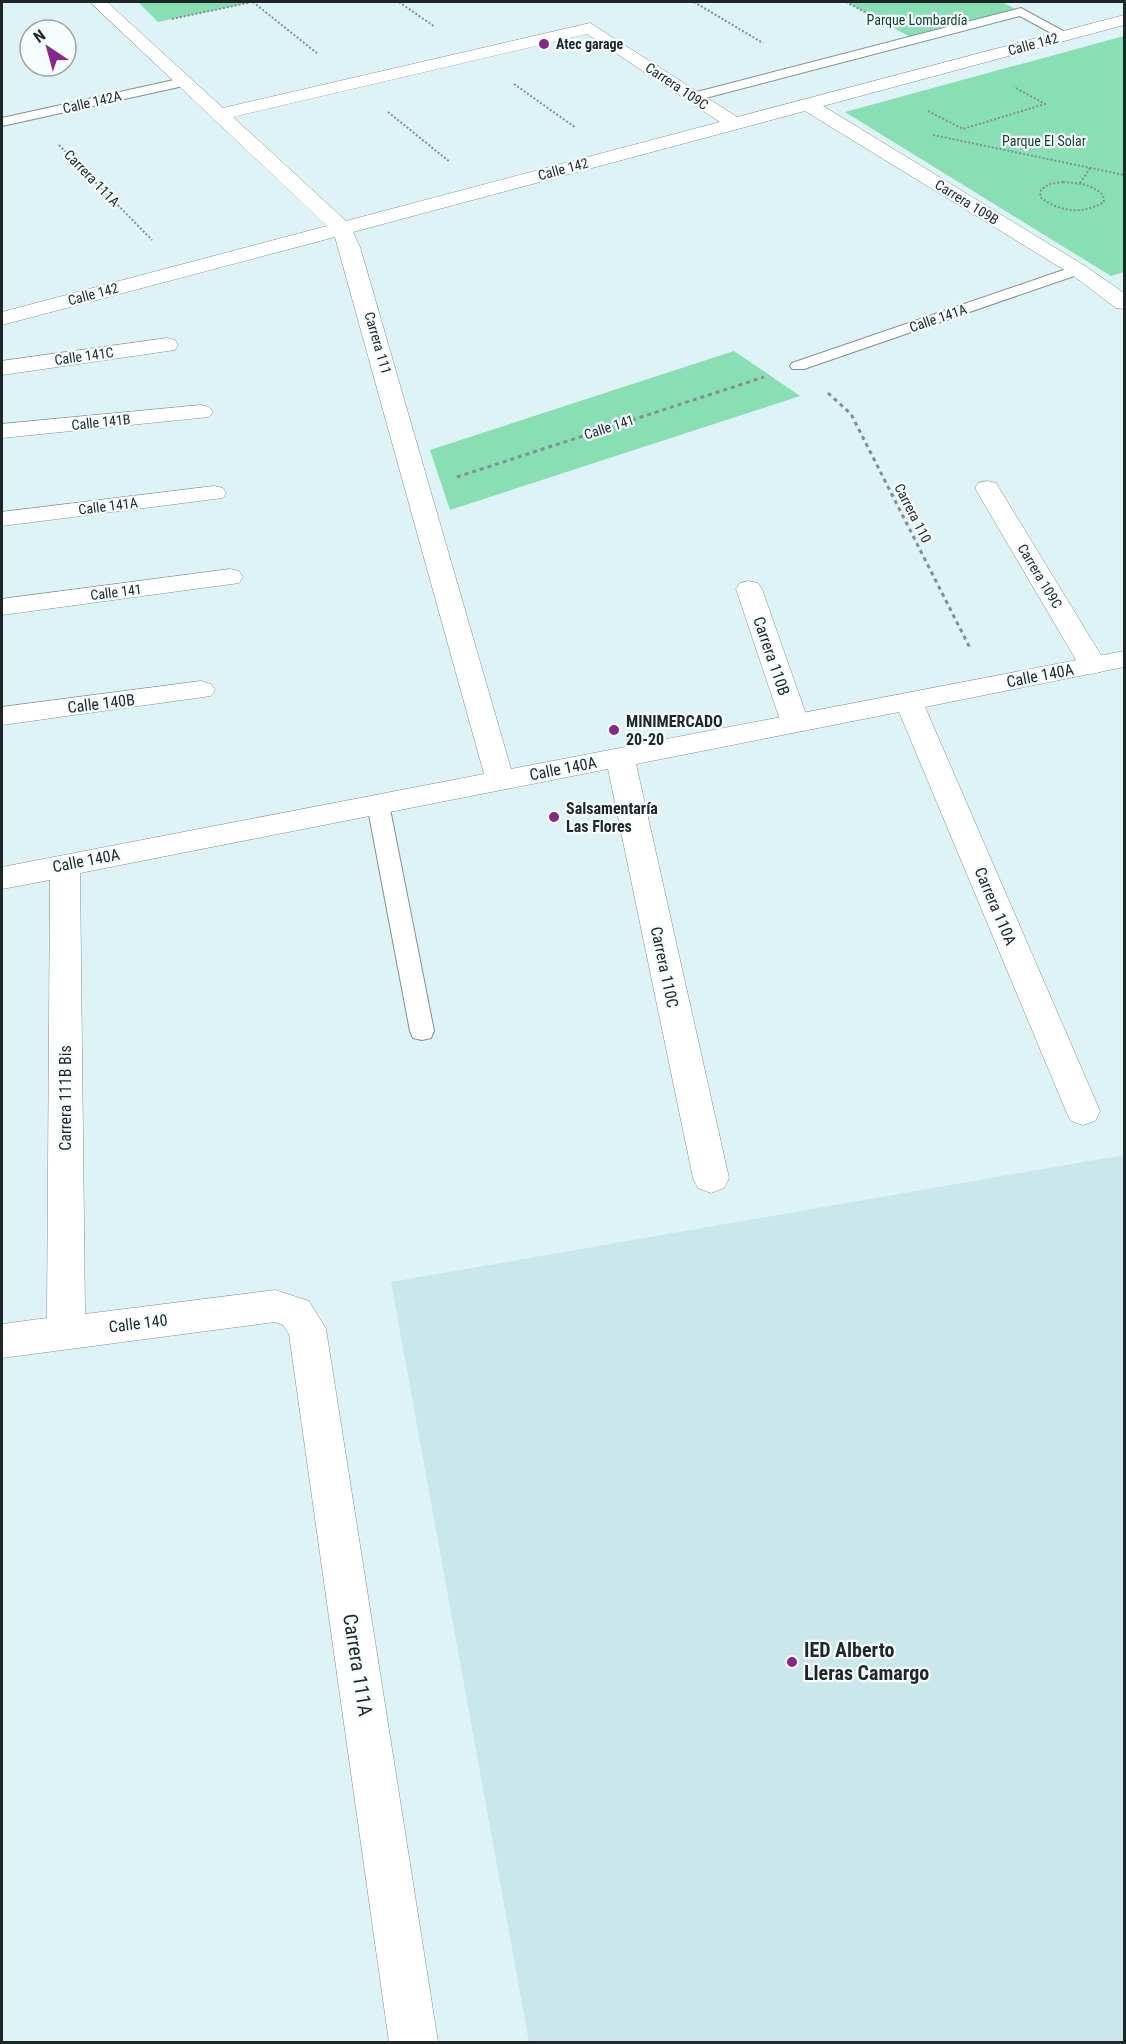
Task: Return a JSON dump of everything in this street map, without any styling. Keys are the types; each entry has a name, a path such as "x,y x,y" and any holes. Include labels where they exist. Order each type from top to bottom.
{"street":[{"name":"Carrera 111","path":"98,2 341,228 350,247 420,489 500,780"},
{"name":"Calle 142","path":"2,319 1125,20"},
{"name":"Carrera 109C","path":"219,115 590,28 735,124"},
{"name":"Carrera 109B","path":"807,104 1077,270 1125,303"},
{"name":"Calle 141C","path":"2,368 167,345"},
{"name":"Calle 141B","path":"2,431 201,412"},
{"name":"Carrera 109C","path":"987,488 1093,665"},
{"name":"Calle 141A","path":"2,519 214,493"},
{"name":"Calle 141","path":"2,607 230,577"},
{"name":"Carrera 110B","path":"749,589 795,723"},
{"name":"Calle 140A","path":"2,878 1125,659"},
{"name":"Calle 140B","path":"2,716 201,690"},
{"name":"Carrera 110A","path":"908,701 1083,1111"},
{"name":"Carrera 110C","path":"620,757 711,1178"},
{"name":"Carrera 111B Bis","path":"65,864 66,1332"},
{"name":"Calle 140","path":"2,1341 275,1306"},
{"name":"Carrera 111A","path":"275,1306 296,1313 307,1329 414,2043"}],"lane":[{"path":"694,97 1021,12 1066,36"},
{"name":"Calle 142A","path":"2,123 183,82"},
{"name":"Calle 141A","path":"798,366 1077,270"},
{"path":"378,804 422,1031"}],"path":[{"path":"127,28 253,2"},
{"path":"694,2 806,68"},
{"path":"922,107 955,127 963,129 1040,108 1045,104 1006,82"},
{"name":"Carrera 111A","path":"30,116 182,271"},
{"path":"925,134 1125,175"},
{"path":"1080,183 1090,168"},
{"path":"1080,183 1095,188 1103,195 1104,202 1095,208 1080,211 1055,207 1040,197 1041,190 1049,184 1080,183"},
{"name":"Calle 141","path":"420,489 798,366"},
{"name":"Carrera 110","path":"798,366 851,414 989,685"}],"shaded area":[{"name":"IED Alberto Lleras Camargo","path":"1124,1155 1124,2042 529,2042 391,1282"}],"green space":[{"path":"138,2 253,2 158,22"},
{"name":"Parque Lombardía","path":"846,2 1002,2 1021,12 914,39"},
{"name":"Parque El Solar","path":"1124,36 1124,272 1111,276 845,112"},
{"path":"734,351 800,396 450,510 430,450"}],"place":[{"name":"Atec garage","path":"544,44"},
{"name":"MINIMERCADO 20-20","path":"614,730"},
{"name":"Salsamentaría Las Flores","path":"554,817"},
{"name":"IED Alberto Lleras Camargo","path":"792,1662"}]}
